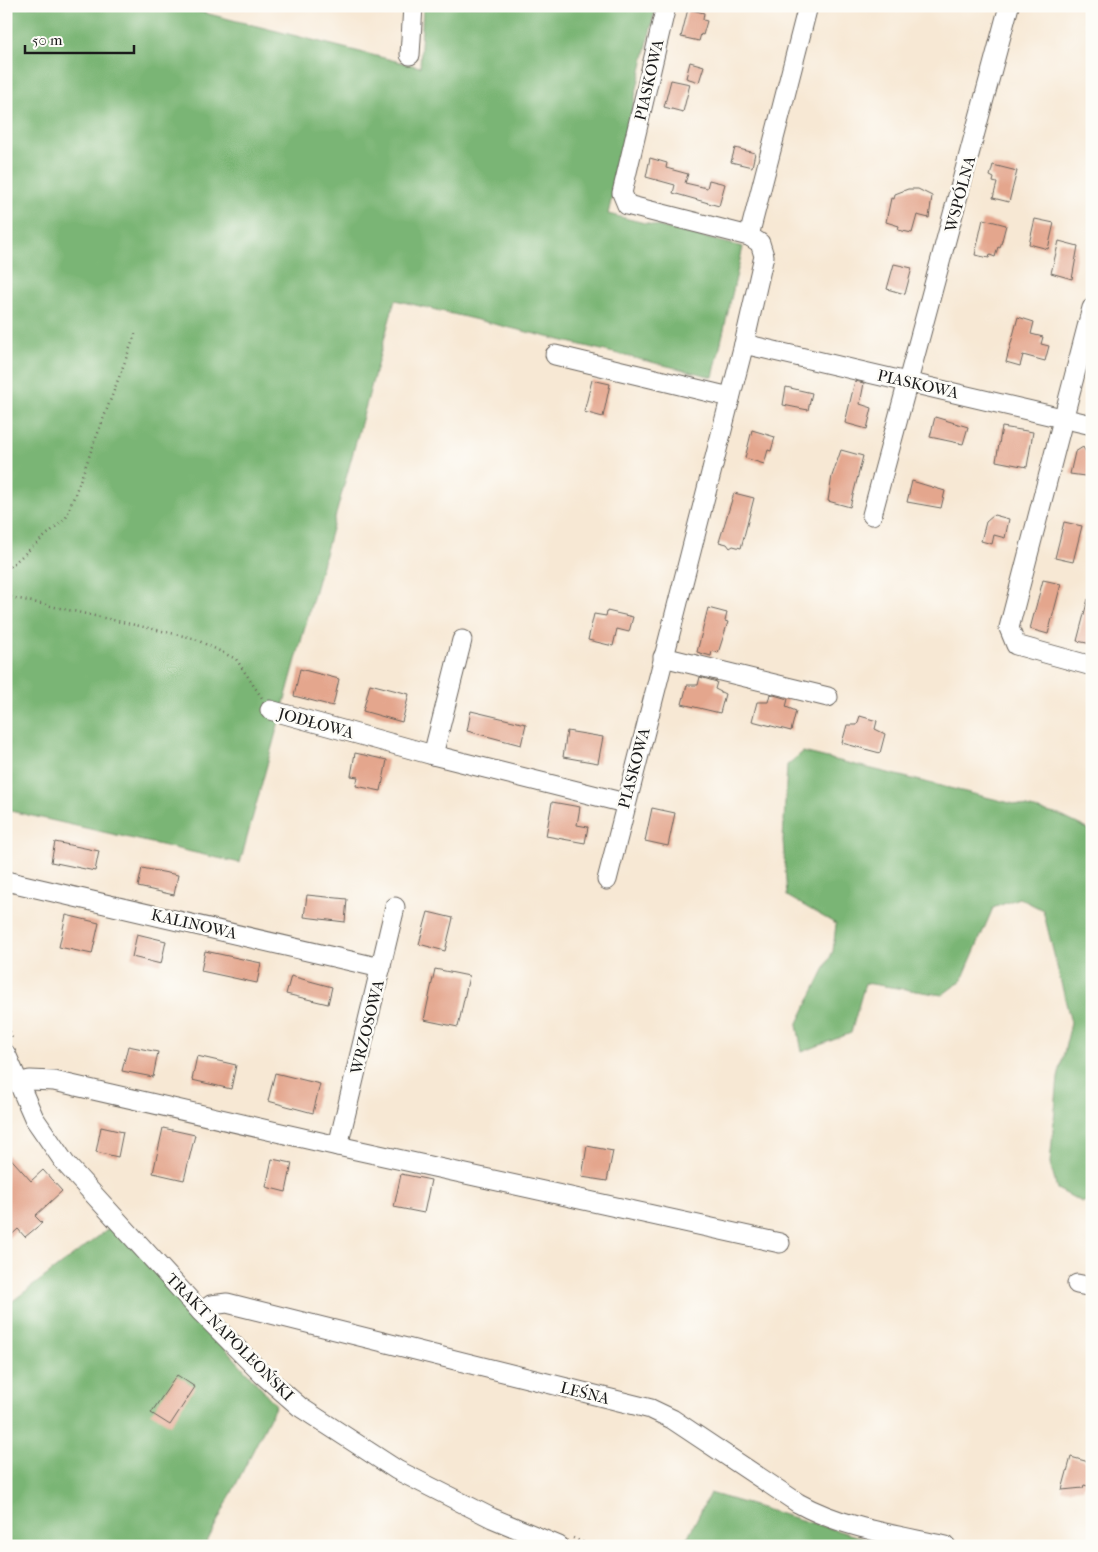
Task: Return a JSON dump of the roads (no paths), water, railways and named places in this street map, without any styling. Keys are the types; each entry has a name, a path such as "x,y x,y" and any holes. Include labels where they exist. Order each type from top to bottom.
{"street":[{"path":"410,55 413,6"},
{"name":"PIASKOWA","path":"607,880 625,803 744,344 764,256 760,243 749,236 627,206 622,193 666,6"},
{"path":"749,236 808,6"},
{"name":"WSPÓLNA","path":"872,515 974,142 1009,6"},
{"path":"1092,308 1009,628 1016,645 1092,666"},
{"name":"PIASKOWA","path":"744,344 1092,425"},
{"path":"554,355 730,397"},
{"path":"433,756 462,640"},
{"path":"663,657 828,697"},
{"name":"JODŁOWA","path":"270,710 433,756 625,803"},
{"name":"KALINOWA","path":"6,881 381,968"},
{"name":"WRZOSOWA","path":"338,1146 395,907"},
{"name":"TRAKT NAPOLEOŃSKI","path":"6,1054 34,1118 66,1163 201,1312 262,1374 308,1412 397,1470 492,1518 560,1546"},
{"path":"18,1083 30,1080 54,1081 338,1146 780,1243"},
{"name":"LEŚNA","path":"201,1312 210,1306 227,1303 651,1410 672,1419 818,1515 865,1529 946,1546"}]}
